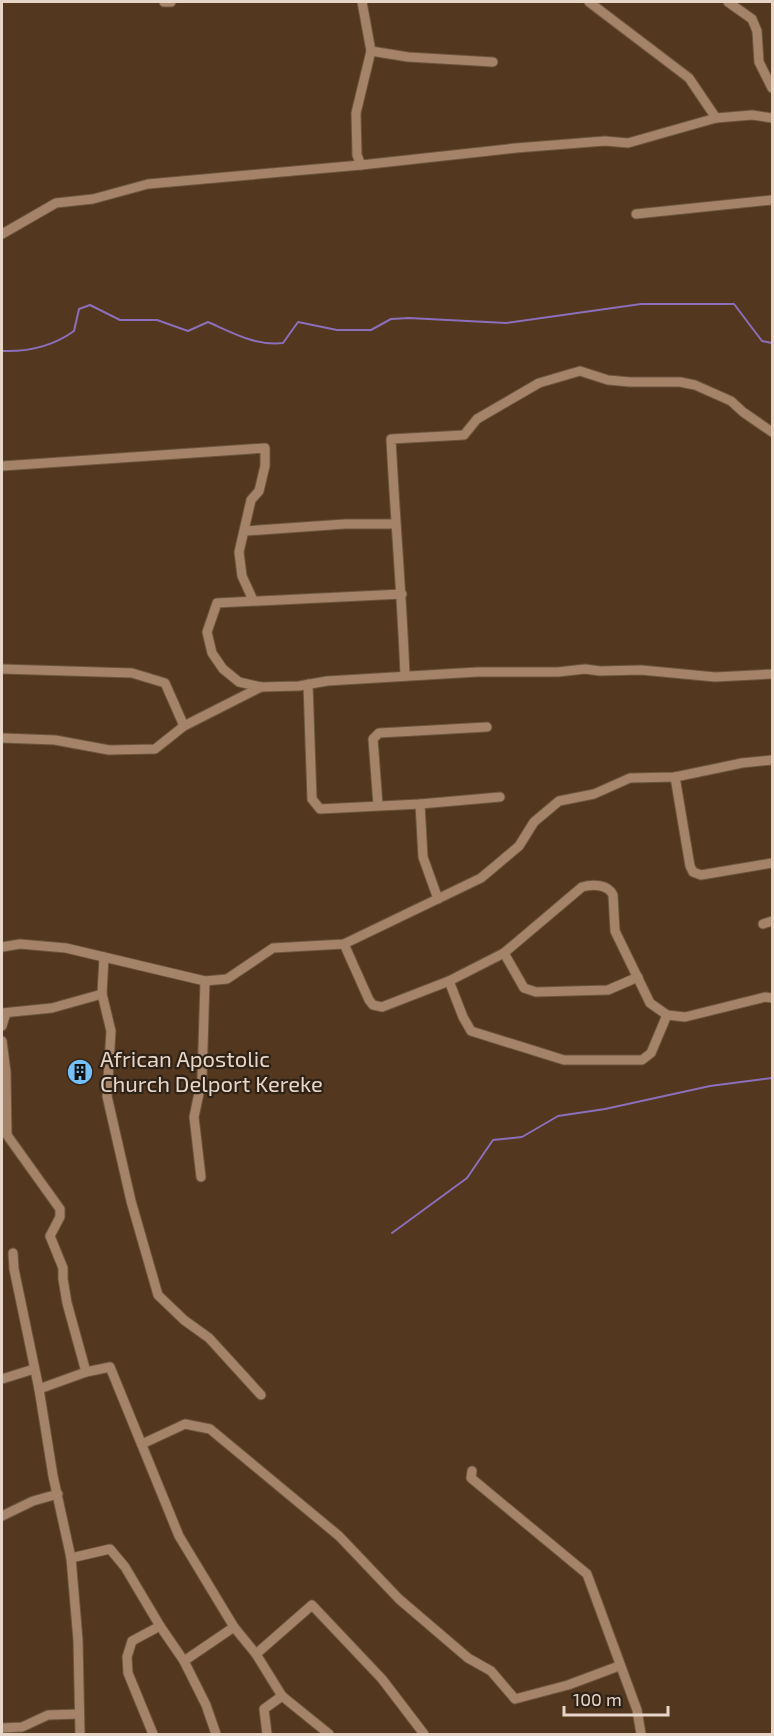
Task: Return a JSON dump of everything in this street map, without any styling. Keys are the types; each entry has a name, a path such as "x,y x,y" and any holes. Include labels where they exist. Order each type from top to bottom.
{"street":[{"path":"164,2 171,2"},
{"path":"362,2 371,51 356,113 357,155 362,165"},
{"path":"589,2 689,78 716,118"},
{"path":"728,2 752,19 757,31 759,62 772,88"},
{"path":"371,51 408,57 494,62"},
{"path":"2,234 56,203 93,199 148,184 362,165 516,148 605,141 628,143 716,118 752,115 772,118"},
{"path":"636,214 772,200"},
{"path":"405,676 402,594 395,524 391,439 464,435 477,419 538,383 580,371 592,376 630,382 695,384 731,401 772,432"},
{"path":"2,466 265,448 259,491 251,500 239,552 242,576 253,600"},
{"path":"245,531 345,524 395,524"},
{"path":"402,594 217,603 207,632 212,654 239,682 261,687 498,671 558,672 585,669 641,670 715,676 772,674"},
{"path":"2,669 132,673 165,683 184,726"},
{"path":"309,684 312,799 320,809 500,797"},
{"path":"2,738 55,740 109,750 155,749 184,726 261,687"},
{"path":"378,805 373,739 379,733 487,727"},
{"path":"2,947 20,944 66,948 205,981 226,979 273,948 344,944 481,878 519,846 534,822 559,801 594,794 630,778 675,777 742,763 772,760"},
{"path":"675,777 693,872 701,875 772,863"},
{"path":"420,804 423,857 438,899"},
{"path":"344,944 369,1000 373,1005 382,1006 449,981 504,953 582,887 604,886 613,895 615,931 650,1003 667,1015 685,1017 765,997 772,998"},
{"path":"504,953 524,988 536,992 608,990 638,977"},
{"path":"104,957 102,994 111,1031 107,1096 131,1201 158,1295 184,1320 209,1338 261,1395"},
{"path":"201,1177 194,1117 202,1079 205,981"},
{"path":"449,981 463,1017 471,1030 564,1060 642,1060 651,1053 667,1015"},
{"path":"2,1026 4,1013 51,1008 102,994"},
{"path":"2,1041 6,1072 4,1136 60,1209 60,1217 50,1236 63,1268 67,1303 86,1372"},
{"path":"13,1253 14,1269 71,1558 78,1640 80,1734"},
{"path":"39,1389 86,1372 110,1367 179,1536 234,1627 256,1654 282,1696 329,1734"},
{"path":"2,1379 34,1368"},
{"path":"142,1444 185,1424 210,1429 339,1536 399,1599 468,1658 491,1671 515,1699 568,1685 619,1666"},
{"path":"472,1471 471,1478 587,1574 637,1710 641,1734"},
{"path":"2,1516 33,1501 58,1494"},
{"path":"71,1558 110,1549 125,1567 184,1662 206,1705 216,1734"},
{"path":"256,1654 312,1605 382,1679 424,1734"},
{"path":"153,1734 128,1673 127,1657 132,1641 160,1626"},
{"path":"184,1662 234,1627"},
{"path":"267,1734 264,1709 282,1696"},
{"path":"2,1728 22,1727 48,1715 79,1714"}],"waterway":[{"path":"2,351 40,347 57,341 74,331 79,309 90,305 120,320 157,320 188,331 208,322 254,341 283,343 298,322 337,330 371,330 391,319 506,323 641,304 734,304 762,341 772,343"},
{"path":"392,1233 467,1178 493,1140 522,1137 558,1116 605,1109 710,1086 772,1078"}],"place":[{"name":"African Apostolic Church Delport Kereke","path":"80,1072"}]}
